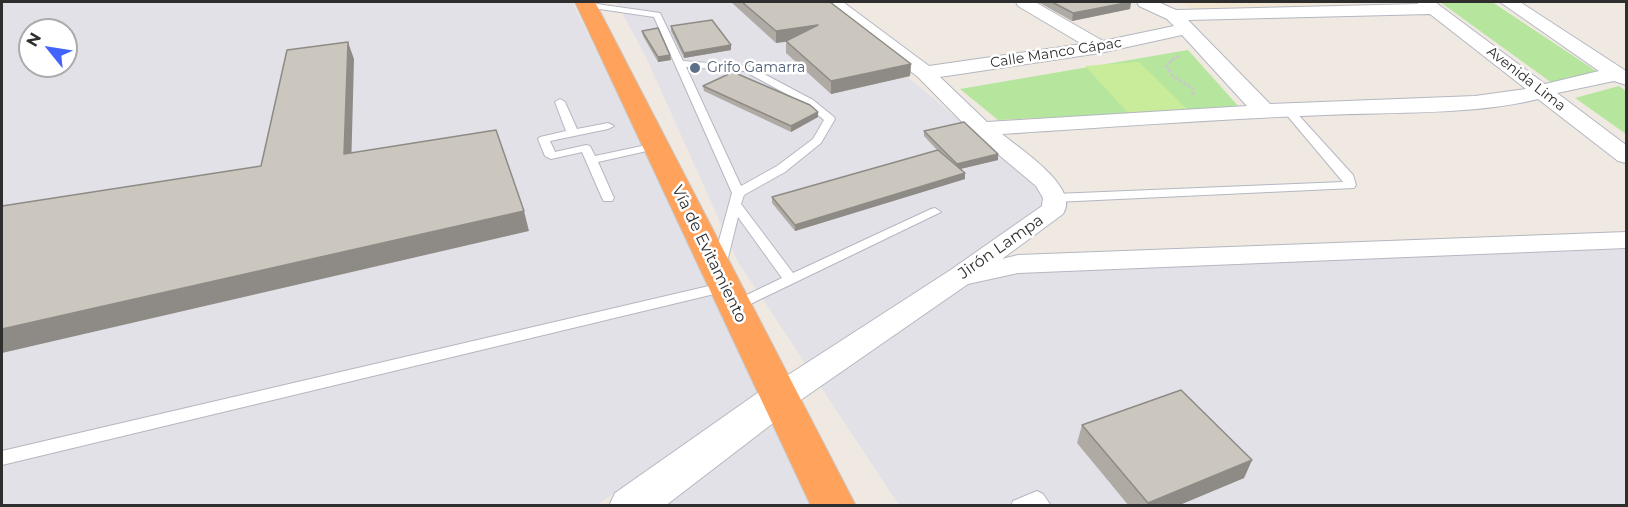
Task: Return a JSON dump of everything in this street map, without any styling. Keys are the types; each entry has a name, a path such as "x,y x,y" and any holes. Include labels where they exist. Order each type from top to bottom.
{"highway":[{"name":"Vía de Evitamiento","path":"586,3 834,506"}],"main road":[{"path":"631,506 780,397"}],"street":[{"name":"Jirón Lampa","path":"780,397 959,277 1054,208 1055,198 1045,182 982,129 925,74 833,2"},
{"path":"1024,2 1100,47"},
{"path":"1145,2 1173,15 1264,111"},
{"path":"1509,2 1618,71"},
{"path":"1173,15 1430,5"},
{"name":"Avenida Lima","path":"1430,5 1626,156"},
{"name":"Calle Manco Cápac","path":"925,74 1100,47 1187,30"},
{"path":"982,129 1264,111 1475,102 1544,93 1618,71"},
{"path":"959,277 1018,264 1626,240"}],"lane":[{"path":"586,3 657,15 737,199 791,280"},
{"path":"679,64 746,68 809,102 830,119 817,141 737,199 726,288"},
{"path":"560,102 573,134"},
{"path":"1055,198 1350,185 1348,178 1289,111"},
{"path":"608,126 544,139 550,156 586,148 608,198"},
{"path":"591,160 656,146"},
{"path":"2,458 726,288 791,280 935,212"},
{"path":"1020,506 1037,499 1042,506"}],"path":[{"path":"1179,56 1167,67 1172,75 1192,89 1194,99 1191,115"}],"shaded area":[{"path":"2,2 572,2 764,392 597,505 2,505"},
{"path":"616,2 819,2 1041,189 1045,205 986,279 1079,265 1626,249 1626,505 899,505 738,262 645,55"},
{"path":"1180,2 1393,2 1193,9"},
{"path":"776,423 813,506 655,506"}],"green space":[{"path":"1440,2 1492,2 1596,71 1552,83"},
{"path":"1188,50 1240,108 998,120 960,89"},
{"path":"1139,62 1188,110 1130,115 1085,66"},
{"path":"1619,86 1626,91 1626,134 1575,98"}],"building":[{"path":"742,2 830,2 911,64 831,81 786,41 818,25 776,31"},
{"path":"1052,2 1131,2 1073,13"},
{"path":"712,20 731,45 684,53 671,26"},
{"path":"658,28 670,55 658,57 642,31"},
{"path":"348,42 344,154 496,130 524,211 2,329 2,206 261,166 287,50"},
{"path":"733,72 810,105 818,112 791,126 703,86"},
{"path":"964,122 998,154 957,164 924,131"},
{"path":"938,150 965,173 795,225 772,197"},
{"path":"1181,390 1252,460 1148,503 1082,425"}],"place":[{"name":"Grifo Gamarra","path":"695,68"}]}
